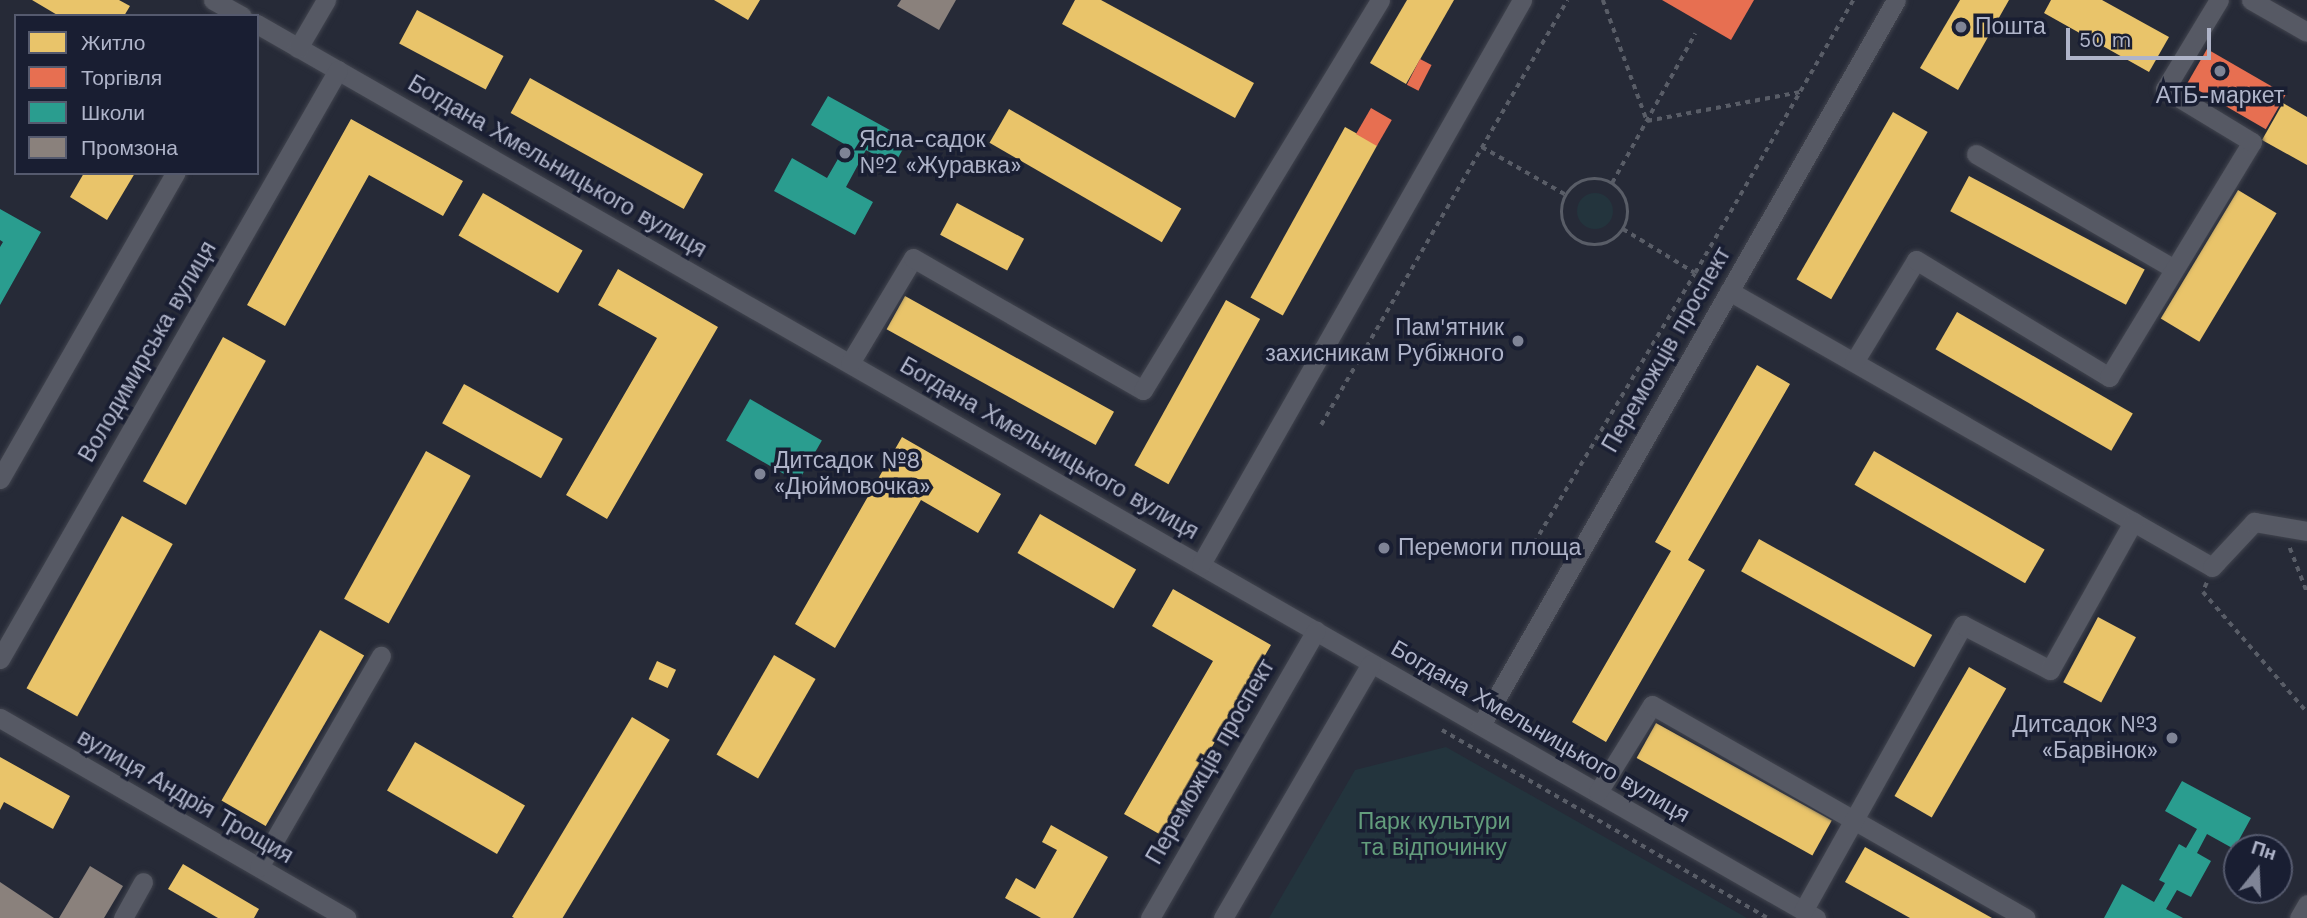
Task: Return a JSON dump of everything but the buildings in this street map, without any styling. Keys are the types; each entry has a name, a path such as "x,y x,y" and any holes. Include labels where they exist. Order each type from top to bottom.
{"street":[{"path":"213,0 238,14"},
{"path":"298,48 326,0"},
{"path":"850,363 913,258 1143,390 1380,0"},
{"path":"1200,564 1522,0"},
{"name":"Переможців проспект","path":"1481,725 1896,0"},
{"path":"1854,362 1916,260 2109,377 2252,142 2165,89 2219,0"},
{"path":"2251,0 2307,32"},
{"name":"Богдана Хмельницького вулиця","path":"259,28 338,70 1317,630 1371,664 1810,915"},
{"name":"Володимирська вулиця","path":"0,659 338,70"},
{"path":"1976,153 2174,269"},
{"path":"0,479 174,175"},
{"path":"1729,291 2212,567 2254,522 2307,531"},
{"path":"1810,915 1855,822 1962,625 2050,670 2133,522"},
{"name":"Переможців проспект","path":"1150,918 1317,630"},
{"path":"259,867 381,656"},
{"path":"1223,918 1371,664"},
{"path":"1598,792 1652,705 2026,918"},
{"name":"вулиця Андрія Трощия","path":"0,718 343,917"},
{"path":"128,916 143,883"},
{"path":"2299,918 2307,904"}],"path":[{"path":"1321,425 1567,0"},
{"path":"1603,0 1647,121"},
{"path":"1534,543 1853,0"},
{"path":"1612,183 1695,34"},
{"path":"1647,121 1800,92"},
{"path":"1482,147 1566,195"},
{"path":"1602,179 1612,183 1626,200 1629,211 1623,229 1613,240 1602,244 1580,241 1565,225 1563,205 1566,195 1582,181 1602,179"},
{"path":"1623,229 1695,273"},
{"path":"2282,527 2307,592"},
{"path":"2212,567 2203,592 2307,712"},
{"path":"1442,730 1767,918"}],"green space":[{"path":"1595,193 1607,199 1613,211 1607,223 1595,229 1583,223 1577,211 1583,199"},
{"name":"Парк культури та відпочинку","path":"1446,747 1747,918 1269,918 1355,770"}],"place":[{"name":"Пошта","path":"1961,27"},
{"name":"АТБ-маркет","path":"2220,71"},
{"name":"Ясла-садок №2 «Журавка»","path":"845,153"},
{"name":"Пам'ятник захисникам Рубіжного","path":"1518,341"},
{"name":"Дитсадок №8 «Дюймовочка»","path":"760,474"},
{"name":"Перемоги площа","path":"1384,548"},
{"name":"Дитсадок №3 «Барвінок»","path":"2172,738"}]}
